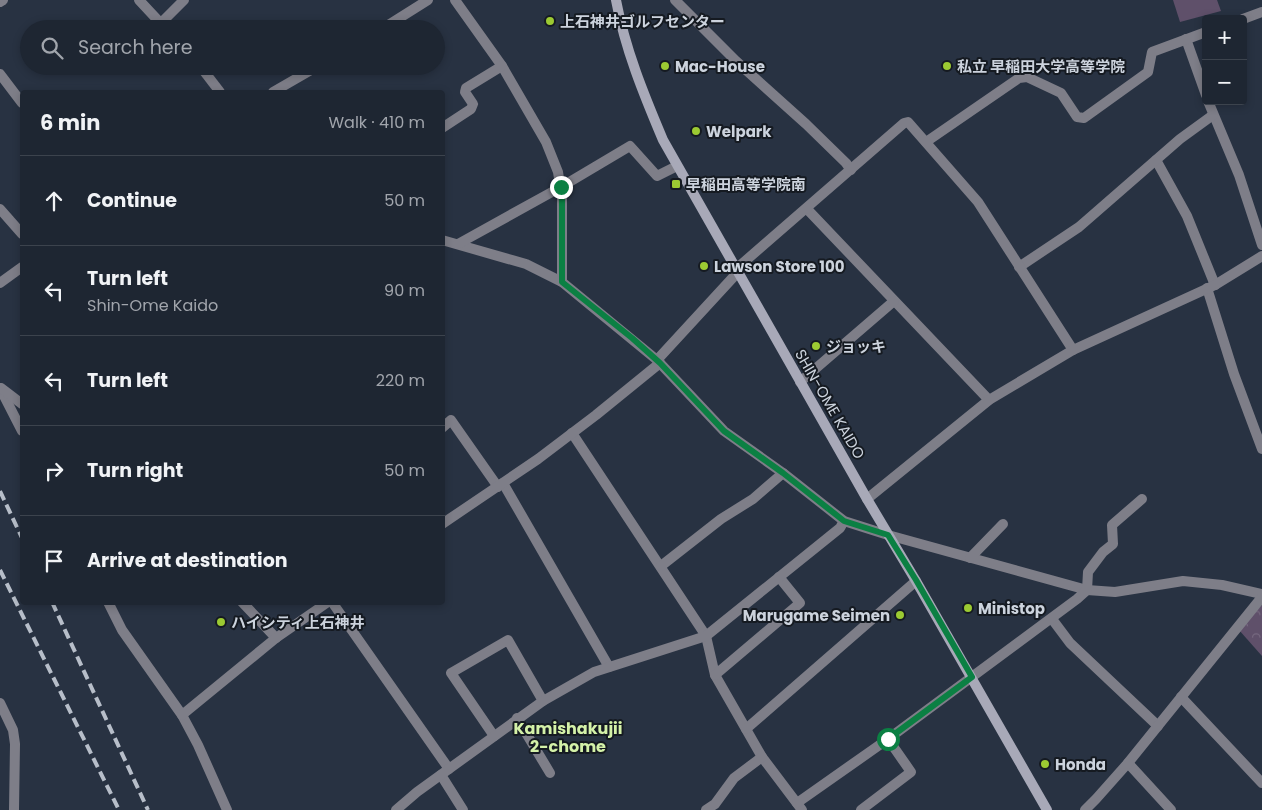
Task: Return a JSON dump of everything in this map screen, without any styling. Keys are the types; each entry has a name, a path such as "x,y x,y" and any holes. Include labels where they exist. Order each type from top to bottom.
{"main road":[{"name":"SHIN-OME KAIDO","path":"616,0 626,44 640,86 662,140 1047,810"}],"street":[{"path":"139,0 157,20"},
{"path":"168,20 184,0"},
{"path":"396,20 428,0"},
{"path":"455,0 502,66 546,142 558,172 562,197 562,282"},
{"path":"674,0 736,61 806,124 851,170"},
{"path":"1247,18 1262,12"},
{"path":"926,142 1019,78 1027,77 1060,93 1077,117 1084,118 1148,72 1152,52 1202,34"},
{"path":"1186,40 1202,84"},
{"path":"445,126 471,108 473,104 465,92 466,88 502,66"},
{"path":"0,74 20,100"},
{"path":"207,75 218,90"},
{"path":"276,90 302,75"},
{"path":"1209,105 1239,175 1262,245"},
{"path":"1019,267 1079,227 1195,126 1213,115"},
{"path":"445,522 572,433 658,362 737,270 904,123 908,122 978,202 1073,350"},
{"path":"458,244 630,146 657,176 677,166"},
{"path":"1156,160 1187,216 1211,286 1237,383 1262,448"},
{"path":"0,209 20,232"},
{"path":"807,209 990,400"},
{"path":"445,241 526,264 562,282 658,362 724,431 783,473 844,521 1087,590 1115,592 1183,581 1222,585 1262,595 1128,763 1085,810"},
{"path":"867,499 990,400 1073,350 1211,286 1262,256"},
{"path":"0,283 20,268"},
{"path":"800,382 894,301"},
{"path":"0,388 20,403"},
{"path":"0,388 20,427"},
{"path":"445,425 451,420 500,485 609,667"},
{"path":"572,433 706,636 715,675 762,757 799,806 1077,600 1087,590 1088,572 1103,552 1113,544 1112,525 1142,499"},
{"path":"661,566 721,519 754,499 783,473"},
{"path":"396,810 517,718 594,672 706,636 840,528 844,521"},
{"path":"970,558 1003,524"},
{"path":"715,675 800,603 779,577"},
{"path":"746,729 916,580"},
{"path":"110,605 122,630 182,715 198,745 227,810"},
{"path":"245,605 276,638"},
{"path":"182,715 276,638 326,605"},
{"path":"332,605 445,772 463,810"},
{"path":"1052,619 1070,644 1158,726"},
{"path":"494,736 451,673 508,640 543,701"},
{"path":"1181,698 1262,783"},
{"path":"0,704 13,730 14,810"},
{"path":"517,718 550,773"},
{"path":"861,810 911,772 888,739"},
{"path":"706,810 715,804 734,778 762,757"},
{"path":"1128,763 1171,810"}],"green space":[{"path":"1173,0 1217,0 1221,11 1180,22"},
{"path":"1262,605 1262,656 1239,630"}],"railway":[{"path":"0,491 20,534"},
{"path":"0,570 119,810"},
{"path":"53,605 148,810"}],"place":[{"name":"上石神井ゴルフセンター","path":"550,21"},
{"name":"Mac-House","path":"665,66"},
{"name":"私立 早稲田大学高等学院","path":"947,66"},
{"name":"Welpark","path":"696,131"},
{"name":"早稲田高等学院南","path":"676,184"},
{"name":"Lawson Store 100","path":"704,266"},
{"name":"ジョッキ","path":"816,346"},
{"name":"Ministop","path":"968,608"},
{"name":"Marugame Seimen","path":"900,615"},
{"name":"ハイシティ上石神井","path":"221,622"},
{"name":"Honda","path":"1045,764"}],"district":[{"name":"Kamishakujii 2-chome","path":"568,737"}],"route":[{"path":"561,187 562,282 660,363 724,431 783,473 844,521 888,535 916,580 972,677 888,739"}]}
